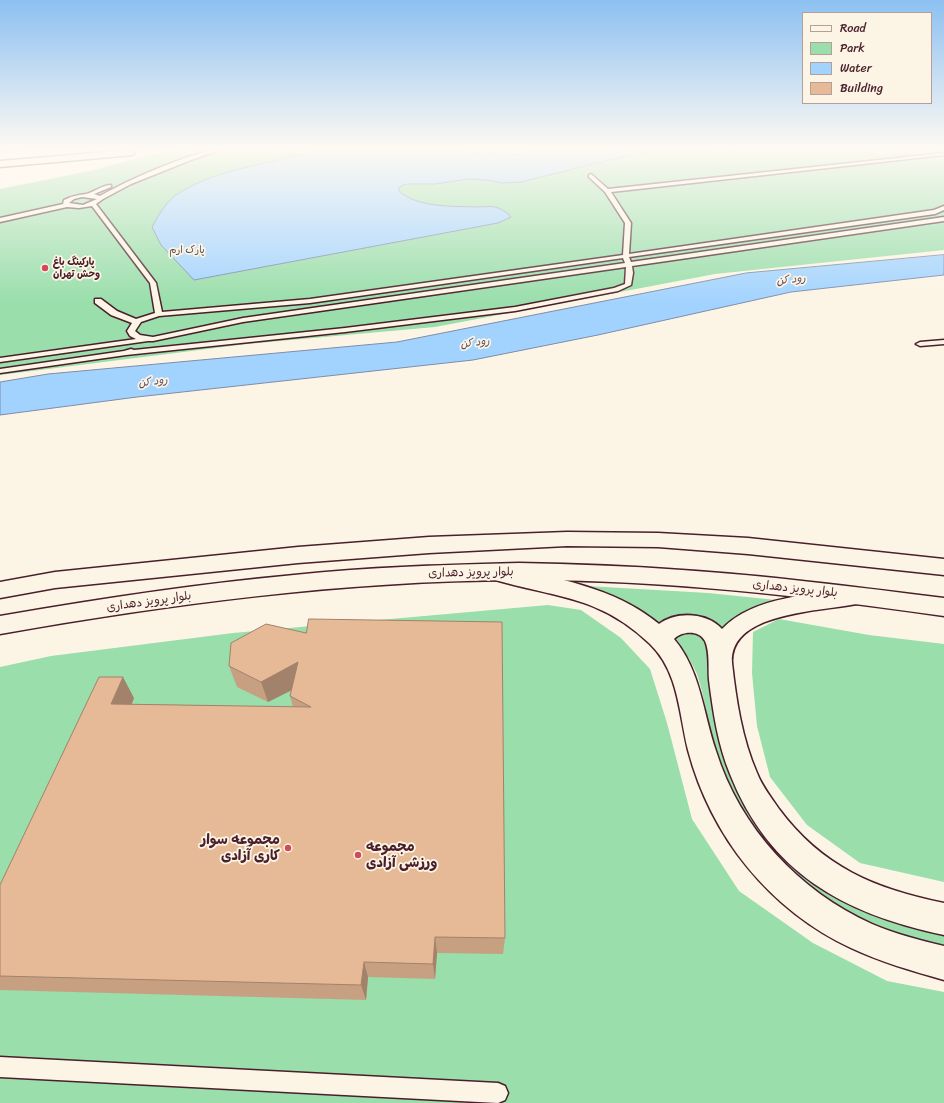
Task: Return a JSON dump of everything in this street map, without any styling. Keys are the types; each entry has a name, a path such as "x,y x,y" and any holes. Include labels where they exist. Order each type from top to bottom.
{"main road":[{"path":"0,590 55,580 298,555 429,545 567,539 658,540 748,546 944,567"},
{"name":"بلوار پرویز دهداری","path":"0,625 188,596 289,584 404,575 489,572 591,573 683,577 860,596 944,607"}],"street":[{"path":"489,572 572,590 600,599 616,606 636,619 660,639 673,654 688,687 702,751 714,788 727,815 746,844 766,867 796,896 826,917 858,935 893,949 944,963"},
{"path":"720,652 727,639 739,627 748,620 766,612 860,596"},
{"path":"660,639 672,627 684,624 693,624 709,630 714,636 720,652 722,687 733,741 748,784 773,826 793,848 814,867 836,882 861,895 890,907 922,916 944,919"}],"lane":[{"path":"0,220 66,203 69,200"},
{"path":"0,215 66,203 76,206 93,204 99,200"},
{"path":"613,200 628,223 627,252 624,256"},
{"path":"93,204 153,283 159,314"},
{"path":"153,339 145,339 133,334 131,331 132,326 136,322 146,317 159,314 310,301 820,229 935,212 944,208"},
{"path":"0,360 153,339 243,320 944,219"},
{"path":"820,229 834,236"},
{"path":"0,371 126,353 345,330 515,309 616,290 628,285 630,265 624,256"},
{"path":"98,301 118,315 136,322"},
{"path":"126,353 153,339"},
{"path":"920,344 944,342"},
{"path":"0,1067 498,1093"}],"green space":[{"name":"پارک ارم","path":"0,200 944,200 944,250 715,274 435,327 247,344 0,375"},
{"path":"570,585 708,593 796,602 723,630 658,627"},
{"name":"مجموعه ورزشی آزادی","path":"548,605 581,610 621,638 650,669 667,723 692,819 739,891 813,943 887,981 944,992 944,1103 0,1103 0,667 51,656 233,633"},
{"path":"779,619 869,635 944,644 944,882 860,863 807,825 770,777 757,726 752,673 753,632"},
{"path":"700,630 708,645 708,669 714,701 813,882 842,901 861,909 944,933 944,950 933,948 833,911 746,825 716,758 697,674 690,660 675,638 675,635"}],"water":[{"path":"170,200 415,200 446,206 495,207 504,211 511,217 498,223 194,280 161,245 152,227"},
{"name":"رود کن","path":"944,255 944,275 791,292 598,335 473,360 137,397 0,415 0,382 48,374 397,342 746,273"}],"building":[{"path":"309,619 502,622 505,938 435,937 433,964 364,962 361,985 0,976 0,885 99,677 123,677 111,704 311,707 290,696 298,662 261,682 229,666 231,643 266,624 306,633"}],"place":[{"name":"پارکینگ باغ وحش تهران","path":"45,268"},
{"name":"مجموعه سوار کاری آزادی","path":"288,848"},
{"name":"مجموعه ورزشی آزادی","path":"358,855"}]}
